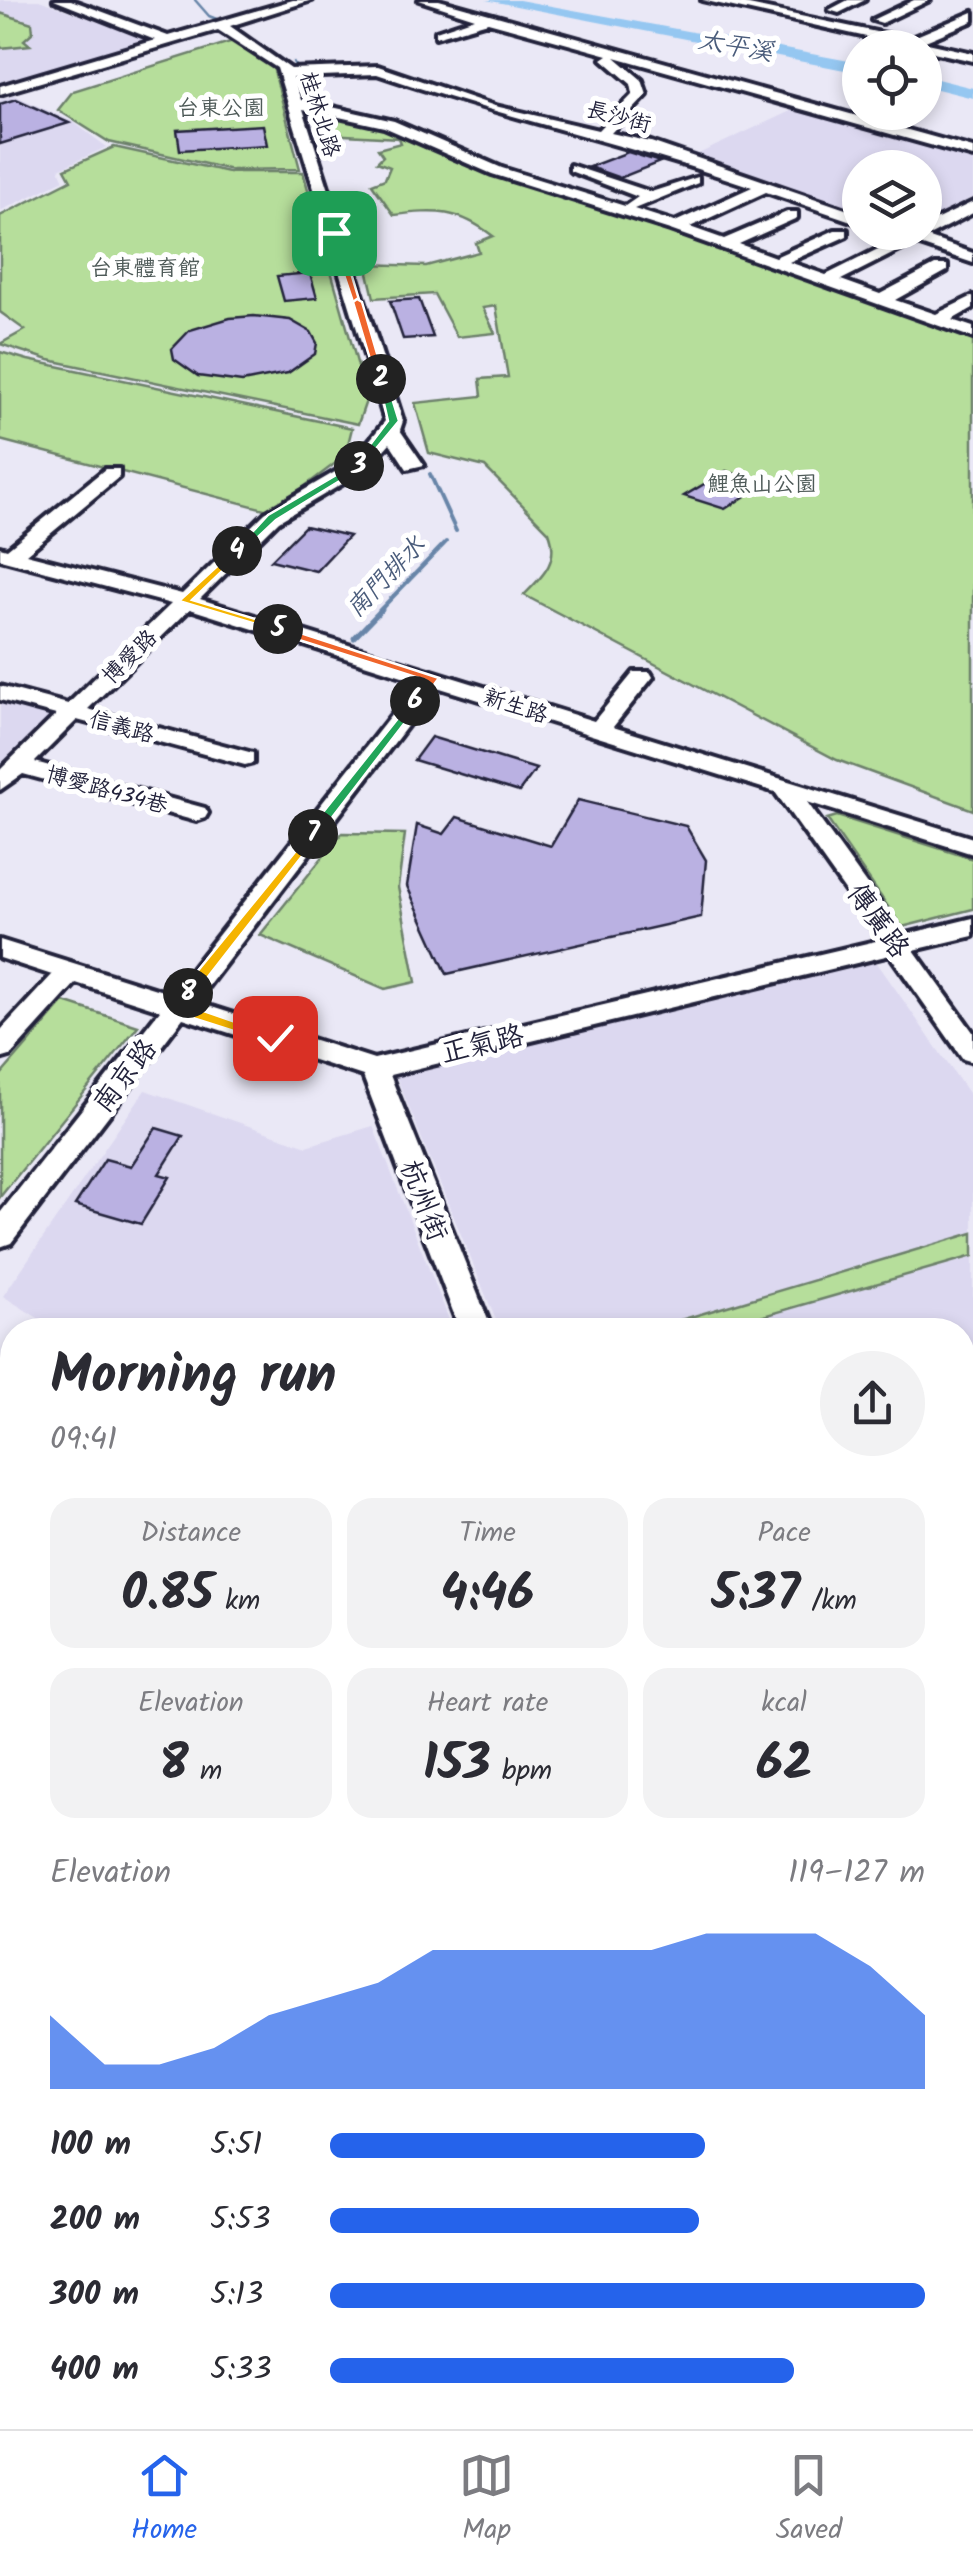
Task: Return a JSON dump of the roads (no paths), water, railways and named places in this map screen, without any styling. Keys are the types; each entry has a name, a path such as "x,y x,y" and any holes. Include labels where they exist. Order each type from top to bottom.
{"street":[{"path":"60,0 168,42"},
{"path":"0,90 306,0"},
{"path":"424,0 416,4 973,153"},
{"path":"708,0 844,30"},
{"path":"835,10 859,0"},
{"path":"878,20 924,0"},
{"path":"940,30 973,16"},
{"path":"441,34 481,19"},
{"name":"桂林北路","path":"220,26 277,60 284,73 394,421 391,430"},
{"path":"548,188 574,168 640,94 637,83 611,60 580,48"},
{"path":"942,51 973,58"},
{"name":"長沙街","path":"284,73 363,69 491,109 606,135 842,214"},
{"path":"292,102 389,124 548,188 676,227 973,333"},
{"path":"574,168 651,197"},
{"path":"620,210 693,180"},
{"path":"676,227 764,186"},
{"path":"942,224 973,208"},
{"path":"725,244 792,215"},
{"path":"776,262 841,232"},
{"path":"942,247 973,258"},
{"path":"828,280 891,250"},
{"path":"884,299 941,268"},
{"path":"940,319 973,301"},
{"path":"391,430 414,465"},
{"name":"博愛路","path":"9,774 272,517 359,466 391,430"},
{"path":"5,555 112,473"},
{"name":"新生路","path":"5,555 184,601 973,846"},
{"path":"597,732 642,677"},
{"name":"南京路","path":"0,1235 432,678"},
{"name":"信義路","path":"0,694 245,758"},
{"name":"博愛路434巷","path":"9,774 196,814"},
{"name":"傳廣路","path":"784,789 973,1052"},
{"name":"正氣路","path":"374,1070 973,927"},
{"path":"0,950 374,1070"},
{"path":"0,1049 70,972"},
{"name":"杭州街","path":"374,1070 471,1318"}],"waterway":[{"name":"南門排水","path":"195,0 209,16 224,22"},
{"name":"太平溪","path":"494,0 842,65"},
{"name":"南門排水","path":"293,62 297,69"},
{"name":"南門排水","path":"299,79 306,101"},
{"name":"太平溪","path":"942,85 973,93"},
{"name":"南門排水","path":"430,474 456,531"},
{"name":"南門排水","path":"379,611 446,542"},
{"name":"南門排水","path":"354,638 382,609"}],"park label":[{"name":"台東公園","path":"221,107"},
{"name":"台東體育館","path":"145,267"},
{"name":"鯉魚山公園","path":"762,483"}]}
